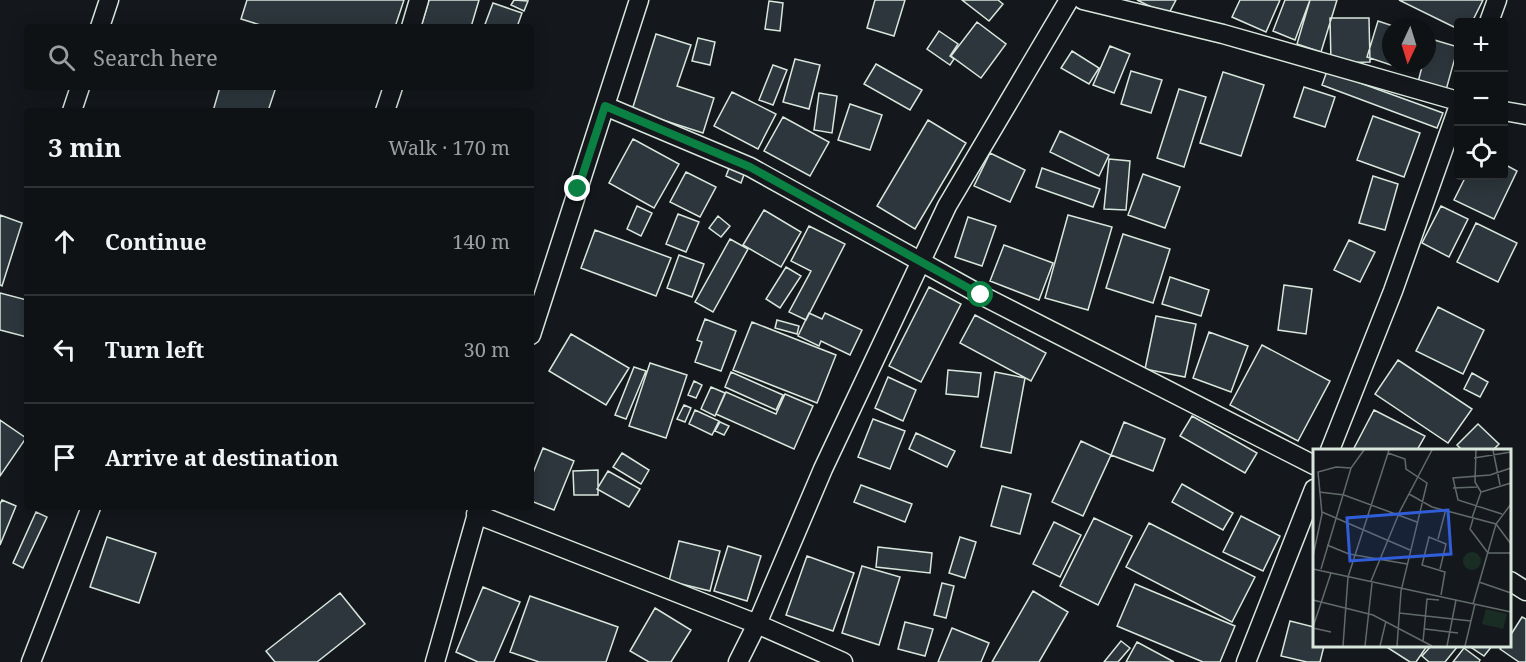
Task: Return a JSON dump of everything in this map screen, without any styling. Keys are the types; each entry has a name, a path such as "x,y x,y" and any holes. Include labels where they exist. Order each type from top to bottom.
{"street":[{"path":"101,24 109,0"},
{"path":"412,24 418,0"},
{"path":"534,326 639,0"},
{"path":"738,662 757,624 823,469 947,206 1069,0"},
{"path":"1083,0 1223,34 1454,100"},
{"path":"1490,18 1497,0"},
{"path":"73,108 79,90"},
{"path":"386,108 392,90"},
{"path":"605,106 750,167 981,295 1313,464"},
{"path":"1508,112 1526,115"},
{"path":"1330,449 1393,291 1454,119"},
{"path":"1246,662 1313,492"},
{"path":"31,662 90,510"},
{"path":"435,662 477,511 757,624 843,662"},
{"path":"1511,582 1526,591"}],"building":[{"path":"247,0 404,0 396,24 257,24 241,19"},
{"path":"429,0 479,0 472,24 422,24"},
{"path":"514,0 528,1 524,11 511,5"},
{"path":"875,0 905,0 894,36 867,28"},
{"path":"962,0 998,0 1003,4 989,21"},
{"path":"1137,0 1176,0 1168,15"},
{"path":"1240,0 1280,0 1266,32 1232,17"},
{"path":"1285,0 1310,0 1295,40 1273,31"},
{"path":"1310,0 1337,0 1321,52 1297,44"},
{"path":"1399,0 1483,0 1474,18 1454,18 1454,27"},
{"path":"769,1 783,3 780,31 765,29"},
{"path":"493,3 522,13 518,24 485,24"},
{"path":"1330,18 1369,18 1370,62 1331,63"},
{"path":"1378,21 1382,22 1382,62 1367,57"},
{"path":"977,22 1006,44 981,78 951,56"},
{"path":"939,31 958,44 950,56 954,59 950,65 927,49"},
{"path":"656,34 691,45 677,86 714,98 703,133 632,110"},
{"path":"698,38 715,42 710,65 692,61"},
{"path":"1436,40 1454,46 1454,61 1446,90 1418,82 1421,72 1436,72"},
{"path":"1110,46 1130,54 1114,93 1093,85"},
{"path":"1072,51 1099,68 1089,84 1061,68"},
{"path":"795,59 820,65 809,109 783,102"},
{"path":"876,64 922,90 910,110 864,84"},
{"path":"773,65 787,70 773,105 759,100"},
{"path":"1131,71 1162,80 1151,113 1121,104"},
{"path":"1327,71 1443,113 1437,128 1322,85"},
{"path":"1223,72 1264,85 1241,156 1200,143"},
{"path":"1304,87 1335,97 1325,127 1294,117"},
{"path":"1179,89 1206,97 1184,167 1157,158"},
{"path":"219,90 275,90 269,108 214,108"},
{"path":"732,92 776,114 758,149 714,126"},
{"path":"819,93 837,96 832,133 814,130"},
{"path":"850,104 882,115 870,150 838,140"},
{"path":"1373,116 1420,133 1404,177 1357,160"},
{"path":"783,117 829,142 810,176 764,151"},
{"path":"928,120 966,143 915,229 877,206"},
{"path":"1060,131 1109,155 1099,176 1050,152"},
{"path":"633,139 679,164 654,208 609,183"},
{"path":"990,153 1025,170 1010,202 974,186"},
{"path":"1109,159 1130,161 1126,210 1104,209"},
{"path":"731,163 746,169 741,183 726,176"},
{"path":"1508,166 1517,171 1494,219 1454,200 1464,180 1508,180"},
{"path":"1042,168 1100,189 1093,207 1036,187"},
{"path":"686,172 716,187 700,217 670,202"},
{"path":"1143,174 1180,187 1165,228 1128,215"},
{"path":"1373,176 1398,184 1385,230 1359,223"},
{"path":"637,206 652,213 641,236 627,229"},
{"path":"1441,206 1468,219 1449,257 1422,243"},
{"path":"764,210 801,232 781,267 743,245"},
{"path":"678,214 699,222 686,252 666,244"},
{"path":"0,215 22,223 2,286 0,285"},
{"path":"1068,215 1112,227 1088,310 1045,298"},
{"path":"718,216 730,226 721,237 709,228"},
{"path":"968,217 996,226 982,266 955,257"},
{"path":"1476,223 1517,243 1498,282 1457,262"},
{"path":"809,226 845,244 806,320 789,312 811,271 791,261"},
{"path":"595,230 671,258 656,296 581,268"},
{"path":"1123,234 1170,249 1153,303 1106,288"},
{"path":"730,239 748,249 713,312 695,302"},
{"path":"1349,240 1375,252 1360,282 1334,270"},
{"path":"1004,245 1053,263 1039,300 990,281"},
{"path":"679,255 704,264 692,297 667,288"},
{"path":"786,267 801,276 780,308 766,299"},
{"path":"1170,277 1209,290 1201,316 1162,304"},
{"path":"1284,285 1312,289 1306,334 1278,330"},
{"path":"929,287 961,304 921,382 889,366"},
{"path":"0,293 24,299 24,336 0,330"},
{"path":"1438,307 1484,330 1463,374 1416,351"},
{"path":"809,313 822,319 825,313 862,330 850,355 821,341 819,346 798,336"},
{"path":"975,315 1046,353 1031,381 960,343"},
{"path":"1156,316 1196,324 1185,377 1145,369"},
{"path":"705,319 736,331 721,371 695,362 702,342 697,340"},
{"path":"777,320 799,326 797,334 775,328"},
{"path":"752,322 836,355 817,403 733,370"},
{"path":"1209,332 1248,346 1231,392 1193,378"},
{"path":"571,334 629,368 606,405 549,371"},
{"path":"1262,345 1330,381 1298,441 1230,405"},
{"path":"1398,360 1472,409 1448,443 1375,394"},
{"path":"650,363 687,375 666,438 629,426"},
{"path":"634,367 646,371 626,419 615,415"},
{"path":"948,370 981,373 978,397 946,394"},
{"path":"731,372 783,395 776,410 725,387"},
{"path":"995,372 1025,378 1011,453 981,447"},
{"path":"1472,373 1488,382 1480,397 1464,389"},
{"path":"888,377 916,390 903,421 875,408"},
{"path":"694,381 702,385 696,398 688,395"},
{"path":"711,387 725,393 715,416 701,409"},
{"path":"726,392 776,414 785,394 813,406 794,449 716,414"},
{"path":"684,405 691,408 685,422 677,419"},
{"path":"695,410 719,421 712,435 689,424"},
{"path":"1374,410 1425,436 1418,449 1354,449"},
{"path":"1192,416 1257,453 1245,473 1180,436"},
{"path":"873,419 905,431 890,469 858,457"},
{"path":"0,420 24,437 24,441 0,476"},
{"path":"720,422 729,426 724,435 715,431"},
{"path":"1124,422 1165,439 1153,471 1111,455"},
{"path":"1478,424 1499,444 1494,449 1461,449 1457,445"},
{"path":"916,433 955,451 947,467 909,449"},
{"path":"1081,441 1111,455 1083,516 1052,502"},
{"path":"543,448 574,461 554,510 534,502 534,470"},
{"path":"622,453 649,470 641,484 613,467"},
{"path":"598,470 598,495 574,495 573,471"},
{"path":"608,471 640,489 629,507 597,489"},
{"path":"1182,484 1233,513 1223,530 1172,502"},
{"path":"861,485 912,504 905,522 854,502"},
{"path":"1002,486 1031,494 1020,534 991,526"},
{"path":"2,500 16,506 0,545 0,504"},
{"path":"36,512 47,517 23,568 13,563"},
{"path":"1241,516 1280,536 1263,571 1223,552"},
{"path":"1094,518 1132,536 1098,605 1060,586"},
{"path":"1054,522 1081,535 1060,577 1033,564"},
{"path":"1149,523 1255,577 1232,622 1126,567"},
{"path":"107,537 156,553 139,603 90,587"},
{"path":"960,537 976,542 965,578 949,573"},
{"path":"679,541 720,551 710,591 669,581"},
{"path":"728,546 761,556 747,601 714,591"},
{"path":"878,547 932,553 930,573 876,567"},
{"path":"807,556 854,573 833,631 786,615"},
{"path":"862,566 900,577 879,645 842,633"},
{"path":"942,583 954,586 946,618 934,615"},
{"path":"1135,584 1235,626 1220,662 1203,662 1117,626"},
{"path":"483,587 520,602 494,662 478,662 456,652"},
{"path":"1033,591 1068,612 1039,662 992,662"},
{"path":"340,593 365,624 317,662 275,662 266,651"},
{"path":"530,596 618,627 606,662 539,662 510,652"},
{"path":"655,608 691,630 671,662 649,662 630,651"},
{"path":"1522,617 1526,619 1526,662 1519,662 1500,649 1511,647 1511,634"},
{"path":"1290,621 1313,627 1313,647 1324,647 1320,662 1307,662 1281,656"},
{"path":"905,622 933,629 925,656 898,649"},
{"path":"952,628 989,643 981,662 938,662"},
{"path":"1121,641 1130,648 1118,662 1104,662"},
{"path":"1137,642 1174,662 1126,662"},
{"path":"1387,647 1426,647 1416,662 1410,662"},
{"path":"1430,647 1457,647 1445,662 1429,662 1422,656"},
{"path":"1470,647 1491,647 1484,656"},
{"path":"1464,648 1480,660 1479,662 1453,662"}],"route":[{"path":"578,189 605,106 750,167 981,295"}]}
